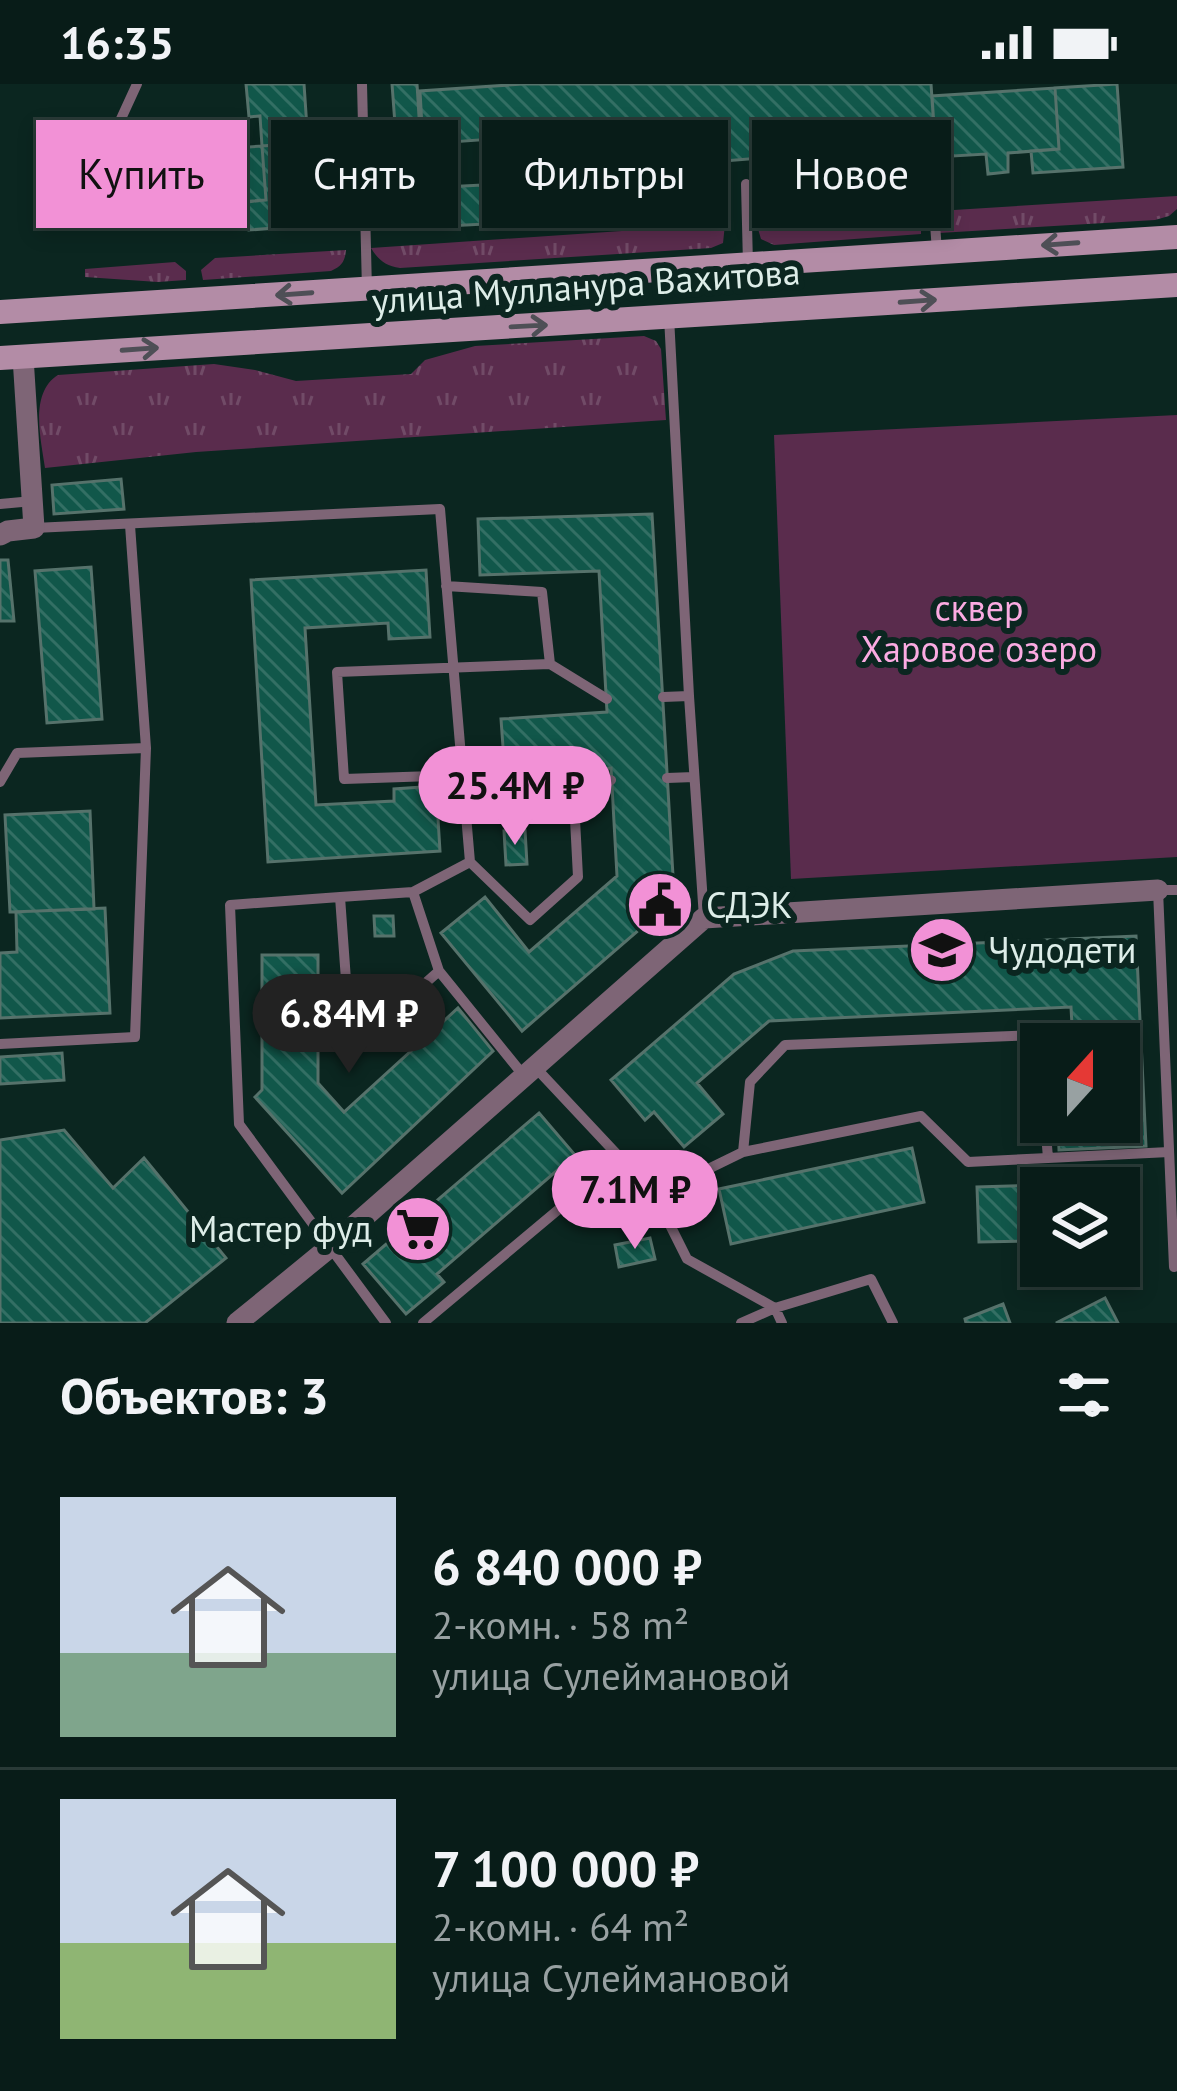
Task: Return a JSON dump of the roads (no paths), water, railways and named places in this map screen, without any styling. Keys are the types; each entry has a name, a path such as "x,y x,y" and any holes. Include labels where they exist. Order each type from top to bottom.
{"main road":[{"name":"улица Мулланура Вахитова","path":"0,312 1177,237"},
{"name":"улица Мулланура Вахитова","path":"11,357 1177,285"}],"street":[{"path":"4,533 34,528 11,357"},
{"path":"237,1323 704,918 1168,890"}],"lane":[{"path":"120,120 137,84"},
{"path":"362,84 362,120"},
{"path":"746,184 748,265"},
{"path":"365,228 367,290"},
{"path":"935,228 937,253"},
{"path":"669,317 704,918"},
{"path":"0,504 32,501"},
{"path":"34,528 440,509 470,862 530,920 578,877 574,800 611,780"},
{"path":"0,1044 135,1037 146,748 130,525"},
{"path":"446,585 542,592 550,664"},
{"path":"463,775 344,779 337,672 550,664 607,699"},
{"path":"663,697 688,696"},
{"path":"0,782 17,753 146,748"},
{"path":"667,778 694,777"},
{"path":"386,1323 239,1124 230,905 412,892 470,862"},
{"path":"1168,890 1169,1152 1177,1266"},
{"path":"412,892 439,971 530,1072 655,1195 687,1259 775,1308 782,1323"},
{"path":"340,897 352,1048 439,971"},
{"path":"743,1152 750,1082 785,1045 1020,1035"},
{"path":"655,1195 743,1152 921,1116 968,1162 1169,1152"},
{"path":"1047,1143 1048,1158"},
{"path":"423,1323 620,1158"},
{"path":"741,1323 872,1279 893,1323"}],"place":[{"name":"СДЭК","path":"660,905"},
{"name":"Чудодети","path":"942,950"},
{"name":"Мастер фуд","path":"418,1229"}],"park label":[{"name":"сквер Харовое озеро","path":"979,628"}]}
